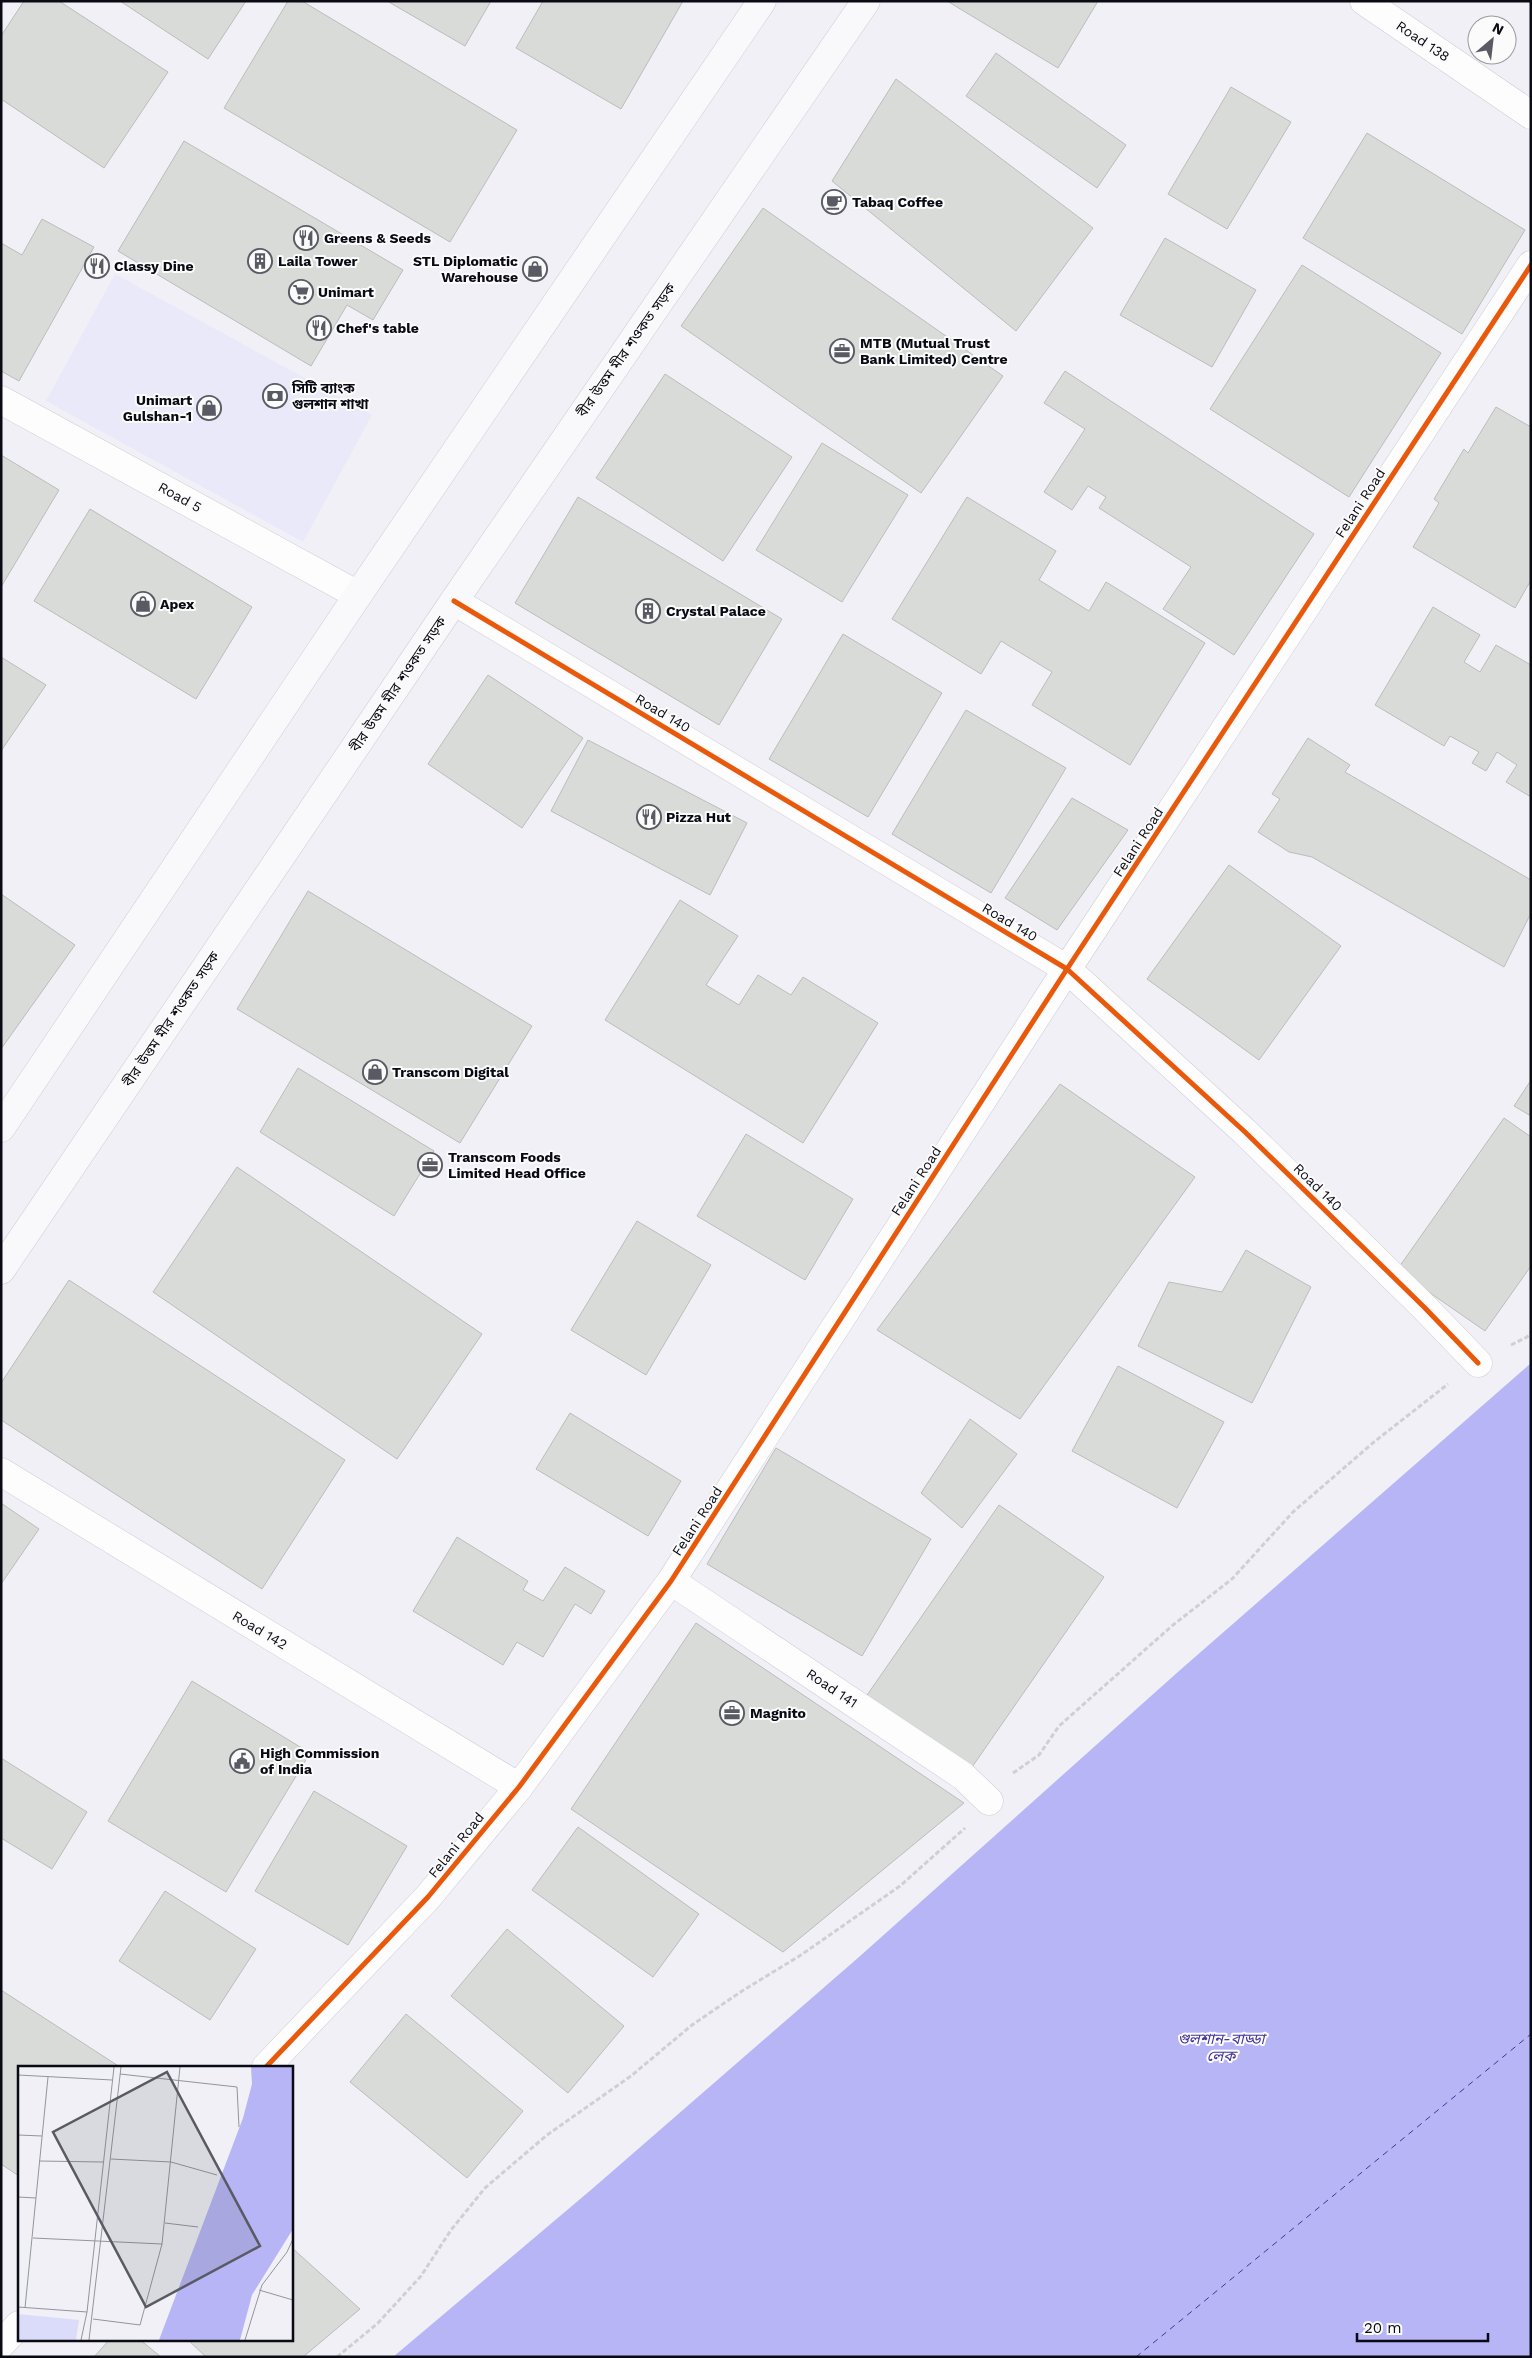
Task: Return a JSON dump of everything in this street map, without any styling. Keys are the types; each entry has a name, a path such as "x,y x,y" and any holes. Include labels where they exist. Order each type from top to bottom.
{"main road":[{"path":"1,1128 358,595 762,1"},
{"name":"বীর উত্তম মীর শওকত সড়ক","path":"1,1270 454,601 866,1"}],"street":[{"name":"Road 138","path":"1364,1 1531,115"},
{"name":"Felani Road","path":"267,2066 428,1897 519,1787 671,1581 1067,969 1531,265"},
{"name":"Road 5","path":"1,400 358,595"},
{"name":"Road 140","path":"454,601 1067,969 1245,1132 1424,1306 1478,1363"},
{"name":"Road 142","path":"1,1472 519,1787"},
{"name":"Road 141","path":"671,1581 963,1776 989,1801"},
{"path":"1,2344 18,2326"}],"path":[{"path":"337,2357 378,2323 421,2276 451,2230 485,2188 526,2152 631,2076 692,2025 742,1991 801,1955 900,1886 978,1816 1007,1778 1039,1755 1059,1726 1173,1625 1232,1579 1293,1512 1374,1442 1478,1363 1493,1353 1527,1338 1531,1332"}],"shaded area":[{"name":"Unimart Gulshan-1","path":"115,274 372,415 303,542 46,401"}],"water":[{"name":"গুলশান-বাড্ডা লেক","path":"1531,1363 1531,2357 393,2357 592,2189 859,1957 1179,1671"}],"building":[{"path":"24,1 59,1 168,72 104,168 1,99 1,36"},
{"path":"120,1 246,1 208,59"},
{"path":"288,1 302,1 517,130 450,242 224,108"},
{"path":"387,1 491,1 465,46"},
{"path":"543,1 683,1 621,109 516,48"},
{"path":"947,1 1098,1 1058,68"},
{"path":"996,53 1126,145 1097,188 966,96"},
{"path":"896,79 1093,228 1016,331 832,181"},
{"path":"1231,87 1291,122 1227,229 1168,194"},
{"path":"1367,133 1525,230 1462,334 1303,238"},
{"name":"Laila Tower","path":"184,141 403,270 373,320 347,305 311,366 118,251"},
{"name":"MTB (Mutual Trust Bank Limited) Centre","path":"763,208 1003,376 921,493 681,326"},
{"path":"42,219 94,247 19,381 1,371 1,243 22,255"},
{"path":"1165,238 1256,290 1212,367 1120,315"},
{"path":"1302,265 1441,353 1349,497 1210,409"},
{"path":"1065,371 1314,534 1234,655 1163,609 1191,567 1099,508 1106,497 1088,486 1072,510 1044,492 1085,429 1044,403"},
{"path":"665,374 792,457 723,561 596,478"},
{"path":"1496,407 1531,427 1531,580 1515,608 1413,547 1439,503 1434,499 1464,449 1468,453"},
{"path":"822,443 908,495 842,602 756,550"},
{"path":"1,455 59,490 1,587"},
{"name":"Crystal Palace","path":"578,497 782,619 719,725 515,603"},
{"path":"967,497 1056,551 1039,580 1089,611 1106,582 1205,643 1130,765 1032,705 1052,672 1001,641 981,674 892,619"},
{"name":"Apex","path":"90,509 252,607 196,699 34,601"},
{"path":"1433,607 1480,635 1464,662 1480,672 1496,645 1531,665 1531,797 1506,782 1517,765 1497,752 1486,771 1472,763 1479,752 1450,736 1444,746 1375,705"},
{"path":"843,634 942,693 868,817 769,759"},
{"path":"1,657 46,685 1,751"},
{"path":"488,675 583,738 522,828 428,764"},
{"path":"966,710 1066,768 991,893 892,834"},
{"path":"1308,738 1350,765 1345,772 1531,880 1531,913 1504,967 1312,857 1289,852 1258,832 1280,799 1272,794"},
{"name":"Pizza Hut","path":"588,740 747,823 710,895 551,811"},
{"path":"1072,798 1128,830 1057,930 1005,898"},
{"path":"1229,865 1341,946 1259,1060 1147,979"},
{"path":"308,891 532,1026 460,1143 237,1009"},
{"path":"1,894 75,945 1,1049"},
{"path":"680,900 738,936 706,985 739,1005 758,975 791,995 803,977 878,1023 803,1143 605,1020"},
{"path":"298,1068 434,1151 394,1216 260,1132"},
{"path":"1531,1080 1531,1116 1514,1106"},
{"path":"1060,1084 1195,1177 1020,1419 877,1330"},
{"path":"1504,1118 1531,1137 1531,1266 1485,1331 1397,1270"},
{"path":"746,1134 853,1199 805,1280 697,1216"},
{"path":"237,1167 482,1334 397,1459 153,1292"},
{"path":"637,1221 711,1265 646,1375 571,1330"},
{"path":"1246,1250 1311,1287 1252,1403 1138,1346 1169,1282 1222,1292"},
{"path":"69,1280 345,1460 262,1589 1,1420 1,1383"},
{"path":"1118,1366 1224,1422 1177,1508 1072,1451"},
{"path":"570,1413 681,1481 648,1536 536,1469"},
{"path":"970,1419 1017,1454 962,1528 921,1493"},
{"path":"776,1448 931,1539 862,1656 707,1564"},
{"path":"1,1503 39,1529 1,1584"},
{"path":"999,1505 1104,1577 970,1770 865,1698"},
{"path":"457,1537 528,1581 523,1590 543,1601 565,1567 605,1591 591,1614 575,1604 543,1657 517,1642 503,1665 413,1611"},
{"name":"Magnito","path":"696,1623 964,1803 783,1952 571,1809"},
{"path":"192,1681 310,1753 226,1892 108,1821"},
{"path":"1,1758 87,1812 52,1869 1,1838"},
{"path":"314,1791 407,1846 348,1945 255,1891"},
{"path":"578,1827 699,1914 653,1977 532,1890"},
{"path":"165,1891 256,1949 210,2020 119,1961"},
{"path":"507,1929 624,2026 568,2093 451,1996"},
{"path":"1,1990 118,2066 18,2066 18,2175 1,2164"},
{"path":"406,2014 523,2111 467,2178 350,2082"},
{"path":"292,2248 360,2309 303,2357 206,2357 188,2340 292,2340"},
{"path":"109,2340 140,2340 161,2357 94,2357"}],"ferry route":[{"path":"1136,2357 1531,2034"}],"cycle path":[{"path":"267,2066 428,1897 519,1787 671,1581 1067,969 1531,265"},
{"path":"454,601 1067,969 1245,1132 1424,1307 1478,1363"}],"place":[{"name":"Tabaq Coffee","path":"834,202"},
{"name":"Greens & Seeds","path":"306,238"},
{"name":"Laila Tower","path":"260,261"},
{"name":"Classy Dine","path":"97,266"},
{"name":"STL Diplomatic Warehouse","path":"535,269"},
{"name":"Unimart","path":"301,292"},
{"name":"Chef's table","path":"319,328"},
{"name":"MTB (Mutual Trust Bank Limited) Centre","path":"842,351"},
{"name":"সিটি ব্যাংক গুলশান শাখা","path":"275,396"},
{"name":"Unimart Gulshan-1","path":"209,408"},
{"name":"Apex","path":"143,604"},
{"name":"Crystal Palace","path":"648,611"},
{"name":"Pizza Hut","path":"649,817"},
{"name":"Transcom Digital","path":"375,1072"},
{"name":"Transcom Foods Limited Head Office","path":"430,1165"},
{"name":"Magnito","path":"732,1713"},
{"name":"High Commission of India","path":"242,1761"}]}
